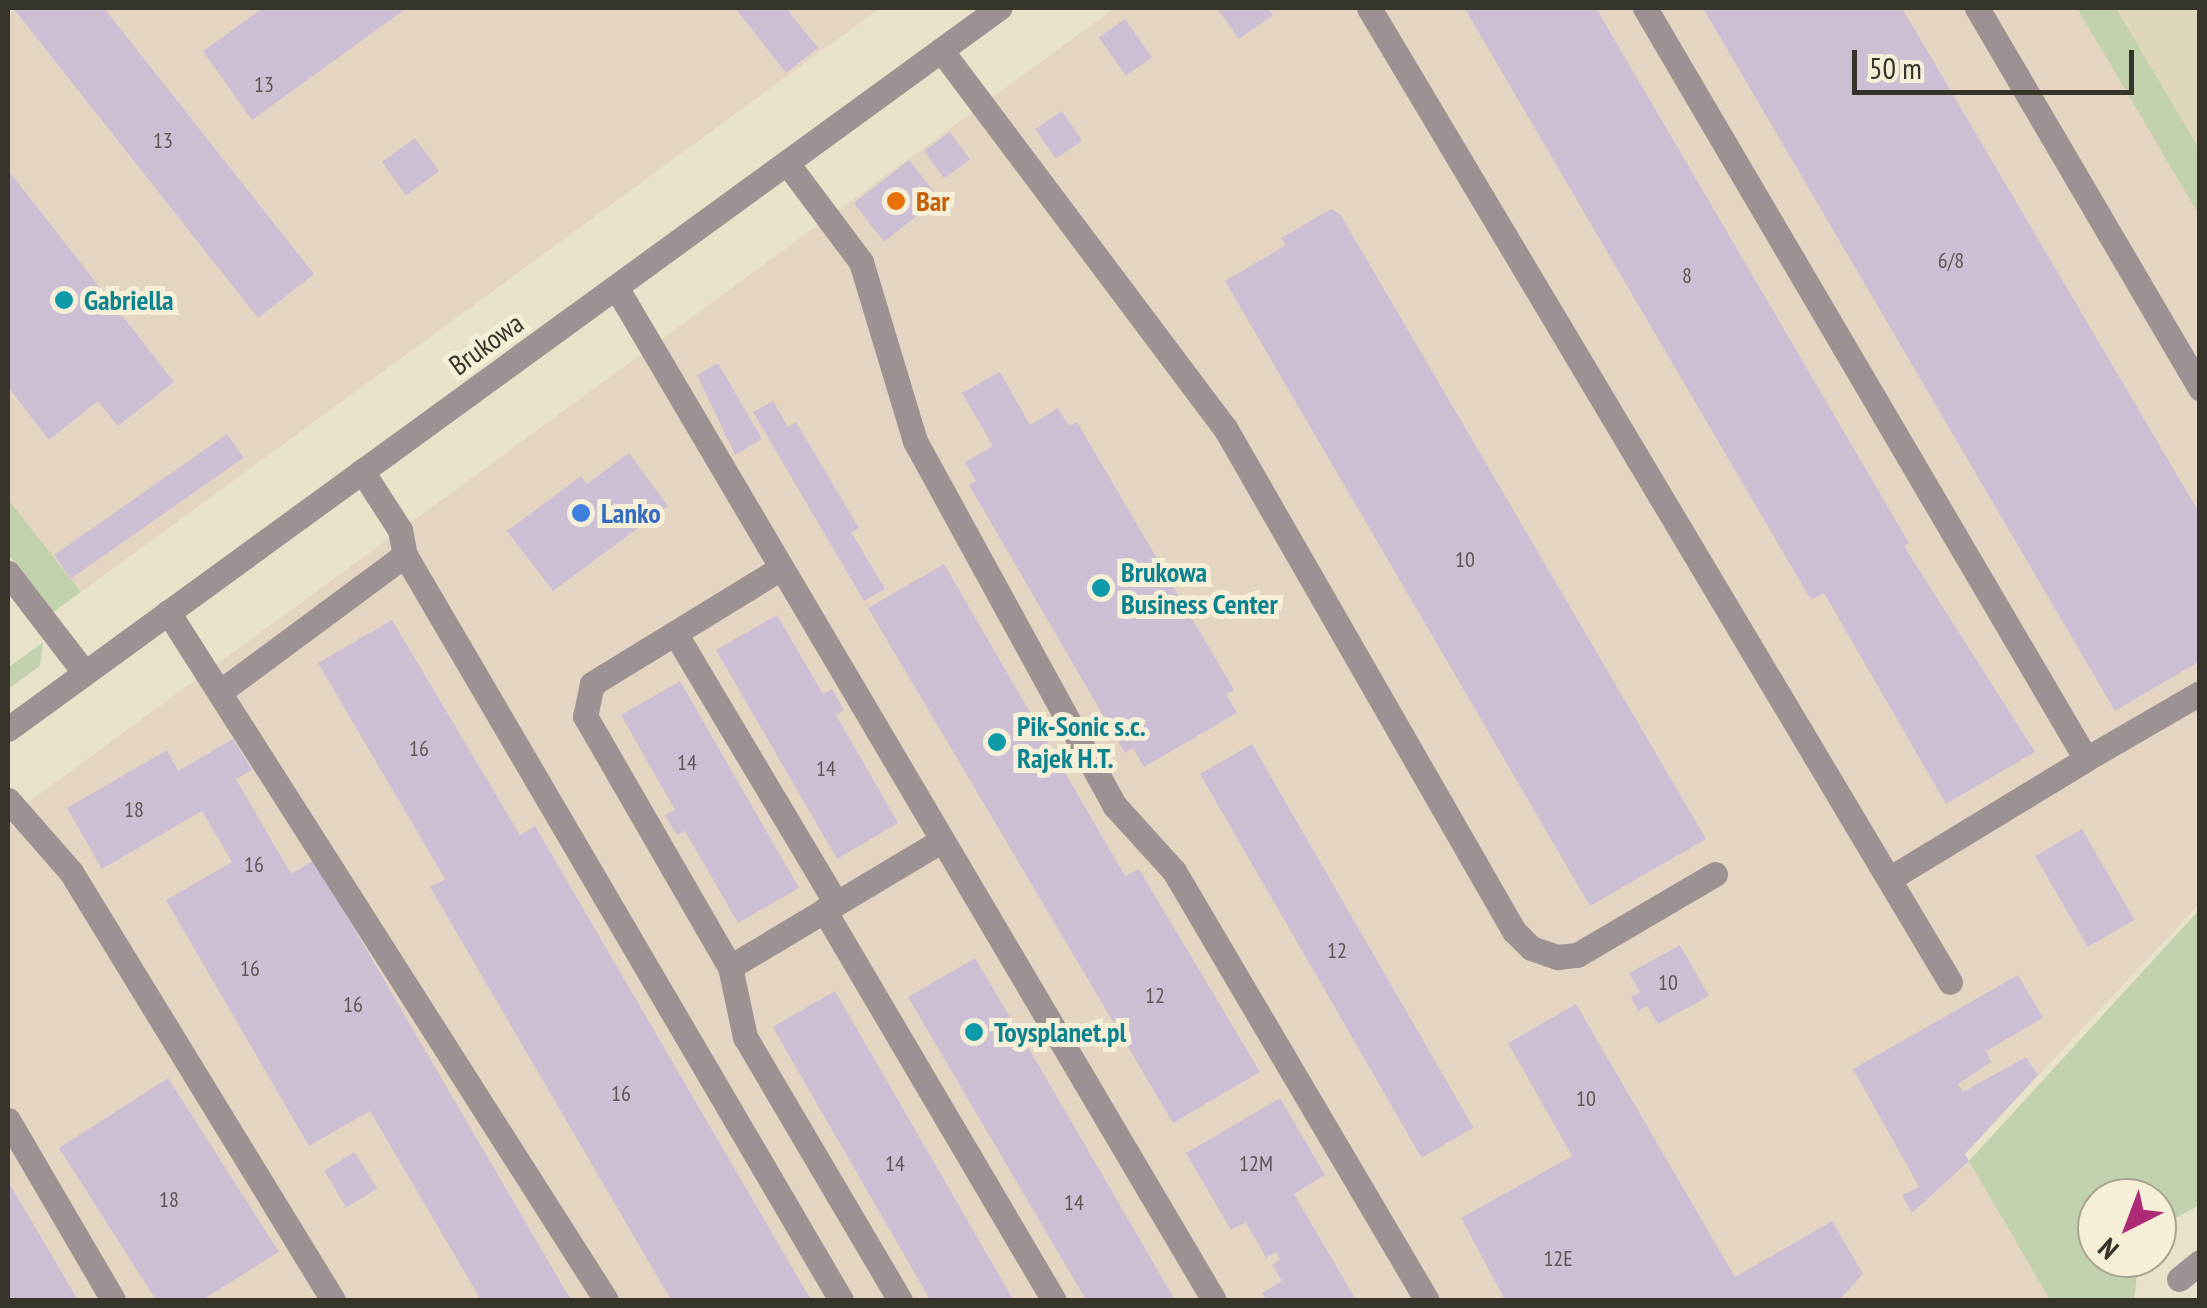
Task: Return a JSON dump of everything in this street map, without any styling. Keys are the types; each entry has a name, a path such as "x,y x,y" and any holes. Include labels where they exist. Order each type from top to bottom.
{"street":[{"name":"Brukowa","path":"8,728 999,8"},
{"path":"1645,8 2086,759"},
{"path":"1978,8 2200,388"},
{"path":"1375,9 1950,982"},
{"path":"941,50 1231,436 1514,931 1531,948 1556,957 1576,955 1715,874"},
{"path":"787,162 862,262 915,441 1115,806 1160,850 1427,1300"},
{"path":"616,287 1214,1300"},
{"path":"362,471 400,530 404,555 841,1300"},
{"path":"221,690 404,555"},
{"path":"782,568 592,684 585,716 730,967 745,1037 900,1300"},
{"path":"8,573 84,672"},
{"path":"168,612 606,1300"},
{"path":"675,633 1054,1300"},
{"path":"1889,879 2200,693"},
{"path":"8,800 71,872 333,1300"},
{"path":"730,967 942,840"},
{"path":"8,1120 113,1300"},
{"path":"2180,1280 2200,1262"}],"shaded area":[{"path":"8,8 880,8 81,592 8,499"},
{"path":"1115,8 2077,8 2199,215 2199,904 1965,1154 2050,1300 8,1300 8,817"},
{"path":"2077,8 2199,8 2199,215"}],"green space":[{"path":"2077,8 2116,8 2199,149 2199,215"},
{"path":"8,499 81,592 53,612 8,554"},
{"path":"43,642 40,666 8,689 8,668"},
{"path":"2199,910 2199,1205 2177,1218 2177,1178 2077,1178 2077,1278 2137,1278 2134,1300 2050,1300 1969,1161"}],"building":[{"path":"13,8 104,8 314,274 258,318"},
{"path":"263,8 407,8 252,120 203,51"},
{"path":"735,8 786,8 818,48 786,73"},
{"path":"1217,8 1267,8 1273,15 1239,39"},
{"path":"1596,8 1909,543 1904,546 2035,752 1946,804 1824,593 1811,600 1465,9"},
{"path":"1703,8 1902,8 2200,514 2200,661 2115,711"},
{"path":"1125,19 1152,58 1126,76 1099,37"},
{"path":"1062,111 1082,141 1056,159 1035,129"},
{"path":"950,132 970,160 944,178 924,151"},
{"path":"415,138 439,171 406,195 382,162"},
{"name":"Bar","path":"909,160 939,199 884,242 854,203"},
{"name":"Gabriella","path":"8,170 174,382 118,426 98,401 49,440 8,387"},
{"path":"1331,209 1340,214 1706,839 1590,906 1225,281 1286,245 1281,238"},
{"path":"718,363 762,439 735,455 697,375"},
{"name":"Brukowa Business Center","path":"1000,372 1030,425 1058,408 1069,426 1077,422 1234,690 1226,694 1237,713 1144,767 1133,748 1125,753 969,485 976,481 965,462 993,446 962,393"},
{"path":"773,401 788,427 796,422 859,528 851,532 885,589 864,601 753,412"},
{"path":"227,434 244,458 71,579 54,555"},
{"path":"629,453 668,506 553,591 507,531 581,476 587,484"},
{"path":"944,564 1125,876 1139,869 1260,1072 1173,1123 868,608"},
{"path":"777,615 823,694 832,689 844,710 836,715 898,823 837,859 716,650"},
{"path":"392,620 520,835 535,826 811,1300 671,1300 430,887 445,879 318,663"},
{"path":"680,681 799,888 738,923 685,831 677,835 665,815 675,810 621,715"},
{"path":"233,739 252,770 236,779 291,874 314,860 571,1300 481,1300 370,1111 309,1146 166,900 232,862 202,811 102,869 67,808 167,750 178,771"},
{"path":"1252,744 1474,1128 1422,1158 1200,774"},
{"path":"2082,829 2134,920 2088,947 2035,856"},
{"path":"1680,945 1709,996 1658,1024 1647,1006 1638,1011 1631,997 1640,992 1629,973"},
{"path":"975,958 1175,1300 1086,1300 908,997"},
{"path":"2018,975 2043,1018 1986,1051 1991,1062 1958,1084 1963,1092 2026,1057 2038,1075 1965,1154 1969,1161 1912,1213 1902,1195 1919,1187 1853,1069"},
{"path":"835,991 1013,1300 930,1300 773,1027"},
{"path":"1576,1004 1735,1277 1832,1221 1863,1274 1839,1300 1505,1300 1461,1218 1572,1156 1508,1043"},
{"path":"168,1078 279,1252 202,1300 156,1300 59,1148"},
{"path":"1280,1098 1325,1175 1294,1194 1356,1300 1267,1300 1262,1293 1282,1281 1272,1265 1280,1260 1276,1252 1266,1258 1246,1222 1231,1230 1186,1153"},
{"path":"355,1152 377,1189 346,1207 324,1171"},
{"path":"8,1181 78,1300 8,1300"}],"place":[{"name":"Bar","path":"896,201"},
{"name":"Gabriella","path":"64,300"},
{"name":"Lanko","path":"581,513"},
{"name":"Brukowa Business Center","path":"1101,588"},
{"name":"Pik-Sonic s.c. Rajek H.T.","path":"997,742"},
{"name":"Toysplanet.pl","path":"974,1032"}]}
